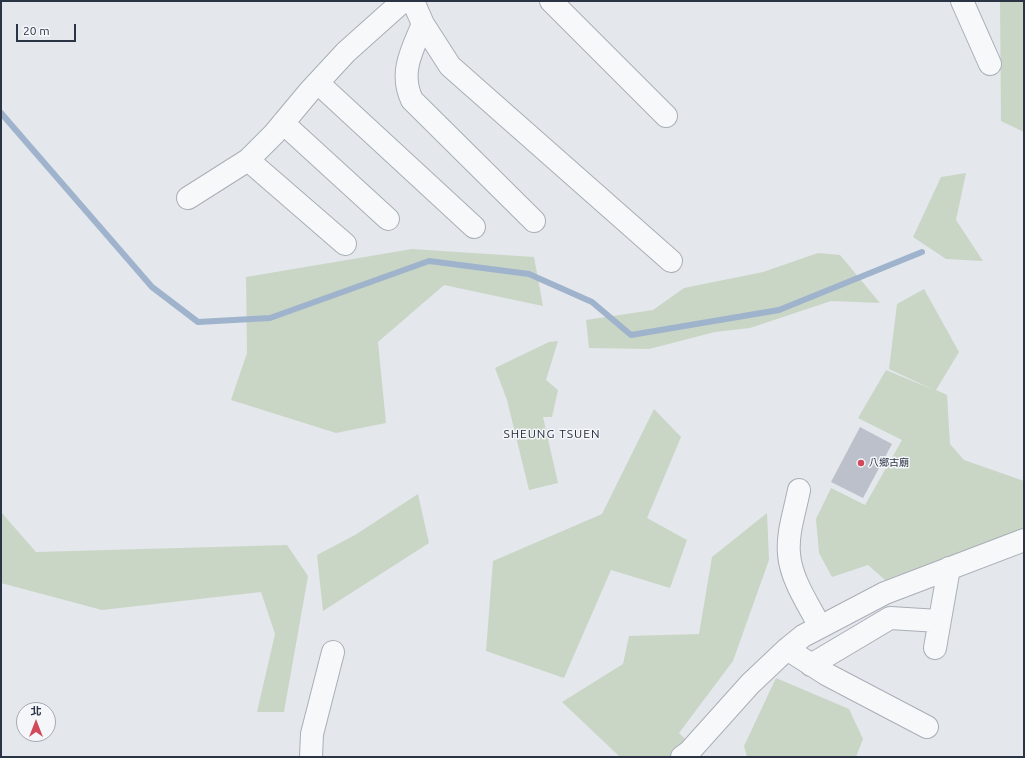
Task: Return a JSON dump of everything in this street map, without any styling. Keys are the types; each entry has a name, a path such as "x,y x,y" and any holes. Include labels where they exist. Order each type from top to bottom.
{"street":[{"path":"188,198 248,160 346,52 403,1"},
{"path":"413,1 423,24 450,66 671,261"},
{"path":"551,1 666,116"},
{"path":"962,1 990,64"},
{"path":"423,24 411,54 407,72 407,88 412,100 534,221"},
{"path":"318,83 474,227"},
{"path":"283,123 388,219"},
{"path":"248,160 345,244"},
{"path":"799,490 789,542 789,554 795,577 820,627"},
{"path":"682,757 689,752 750,684 803,636 885,592 1024,540"},
{"path":"935,648 949,568"},
{"path":"811,665 890,618 939,621"},
{"path":"787,649 811,665 927,727"},
{"path":"310,757 312,734 333,652"}],"green space":[{"path":"1000,1 1024,1 1024,132 1001,121"},
{"path":"966,173 956,220 983,261 946,259 913,237 941,177"},
{"path":"412,249 534,257 543,306 444,285 378,342 386,423 336,433 231,400 247,353 246,277"},
{"path":"818,253 840,255 880,303 831,301 750,328 715,332 649,349 589,348 586,320 653,310 684,288 763,272"},
{"path":"924,289 959,352 936,390 947,395 950,444 964,460 1024,481 1024,529 885,580 868,565 832,577 819,553 816,519 831,488 865,505 902,440 858,418 886,370 934,390 889,369 897,304"},
{"path":"558,341 546,380 558,390 552,417 543,417 558,483 529,490 507,400 495,368 549,342"},
{"path":"654,409 681,437 647,518 687,540 670,588 611,570 564,678 486,651 493,561 602,514"},
{"path":"418,494 429,543 323,611 317,555 355,535"},
{"path":"1,512 36,552 287,545 308,576 284,712 257,712 275,634 261,592 102,610 1,583"},
{"path":"767,513 769,560 733,661 679,733 703,757 620,757 562,702 623,664 629,636 699,634 712,557"},
{"path":"776,678 849,709 863,739 856,757 747,757 744,746"}],"building":[{"name":"八鄉古廟","path":"860,427 892,444 863,498 831,482"}],"waterway":[{"path":"1,113 152,287 198,322 270,318 429,261 529,274 592,302 631,335 779,310 922,252"}],"place":[{"name":"八鄉古廟","path":"861,463"}],"district":[{"name":"SHEUNG TSUEN","path":"552,434"}]}
